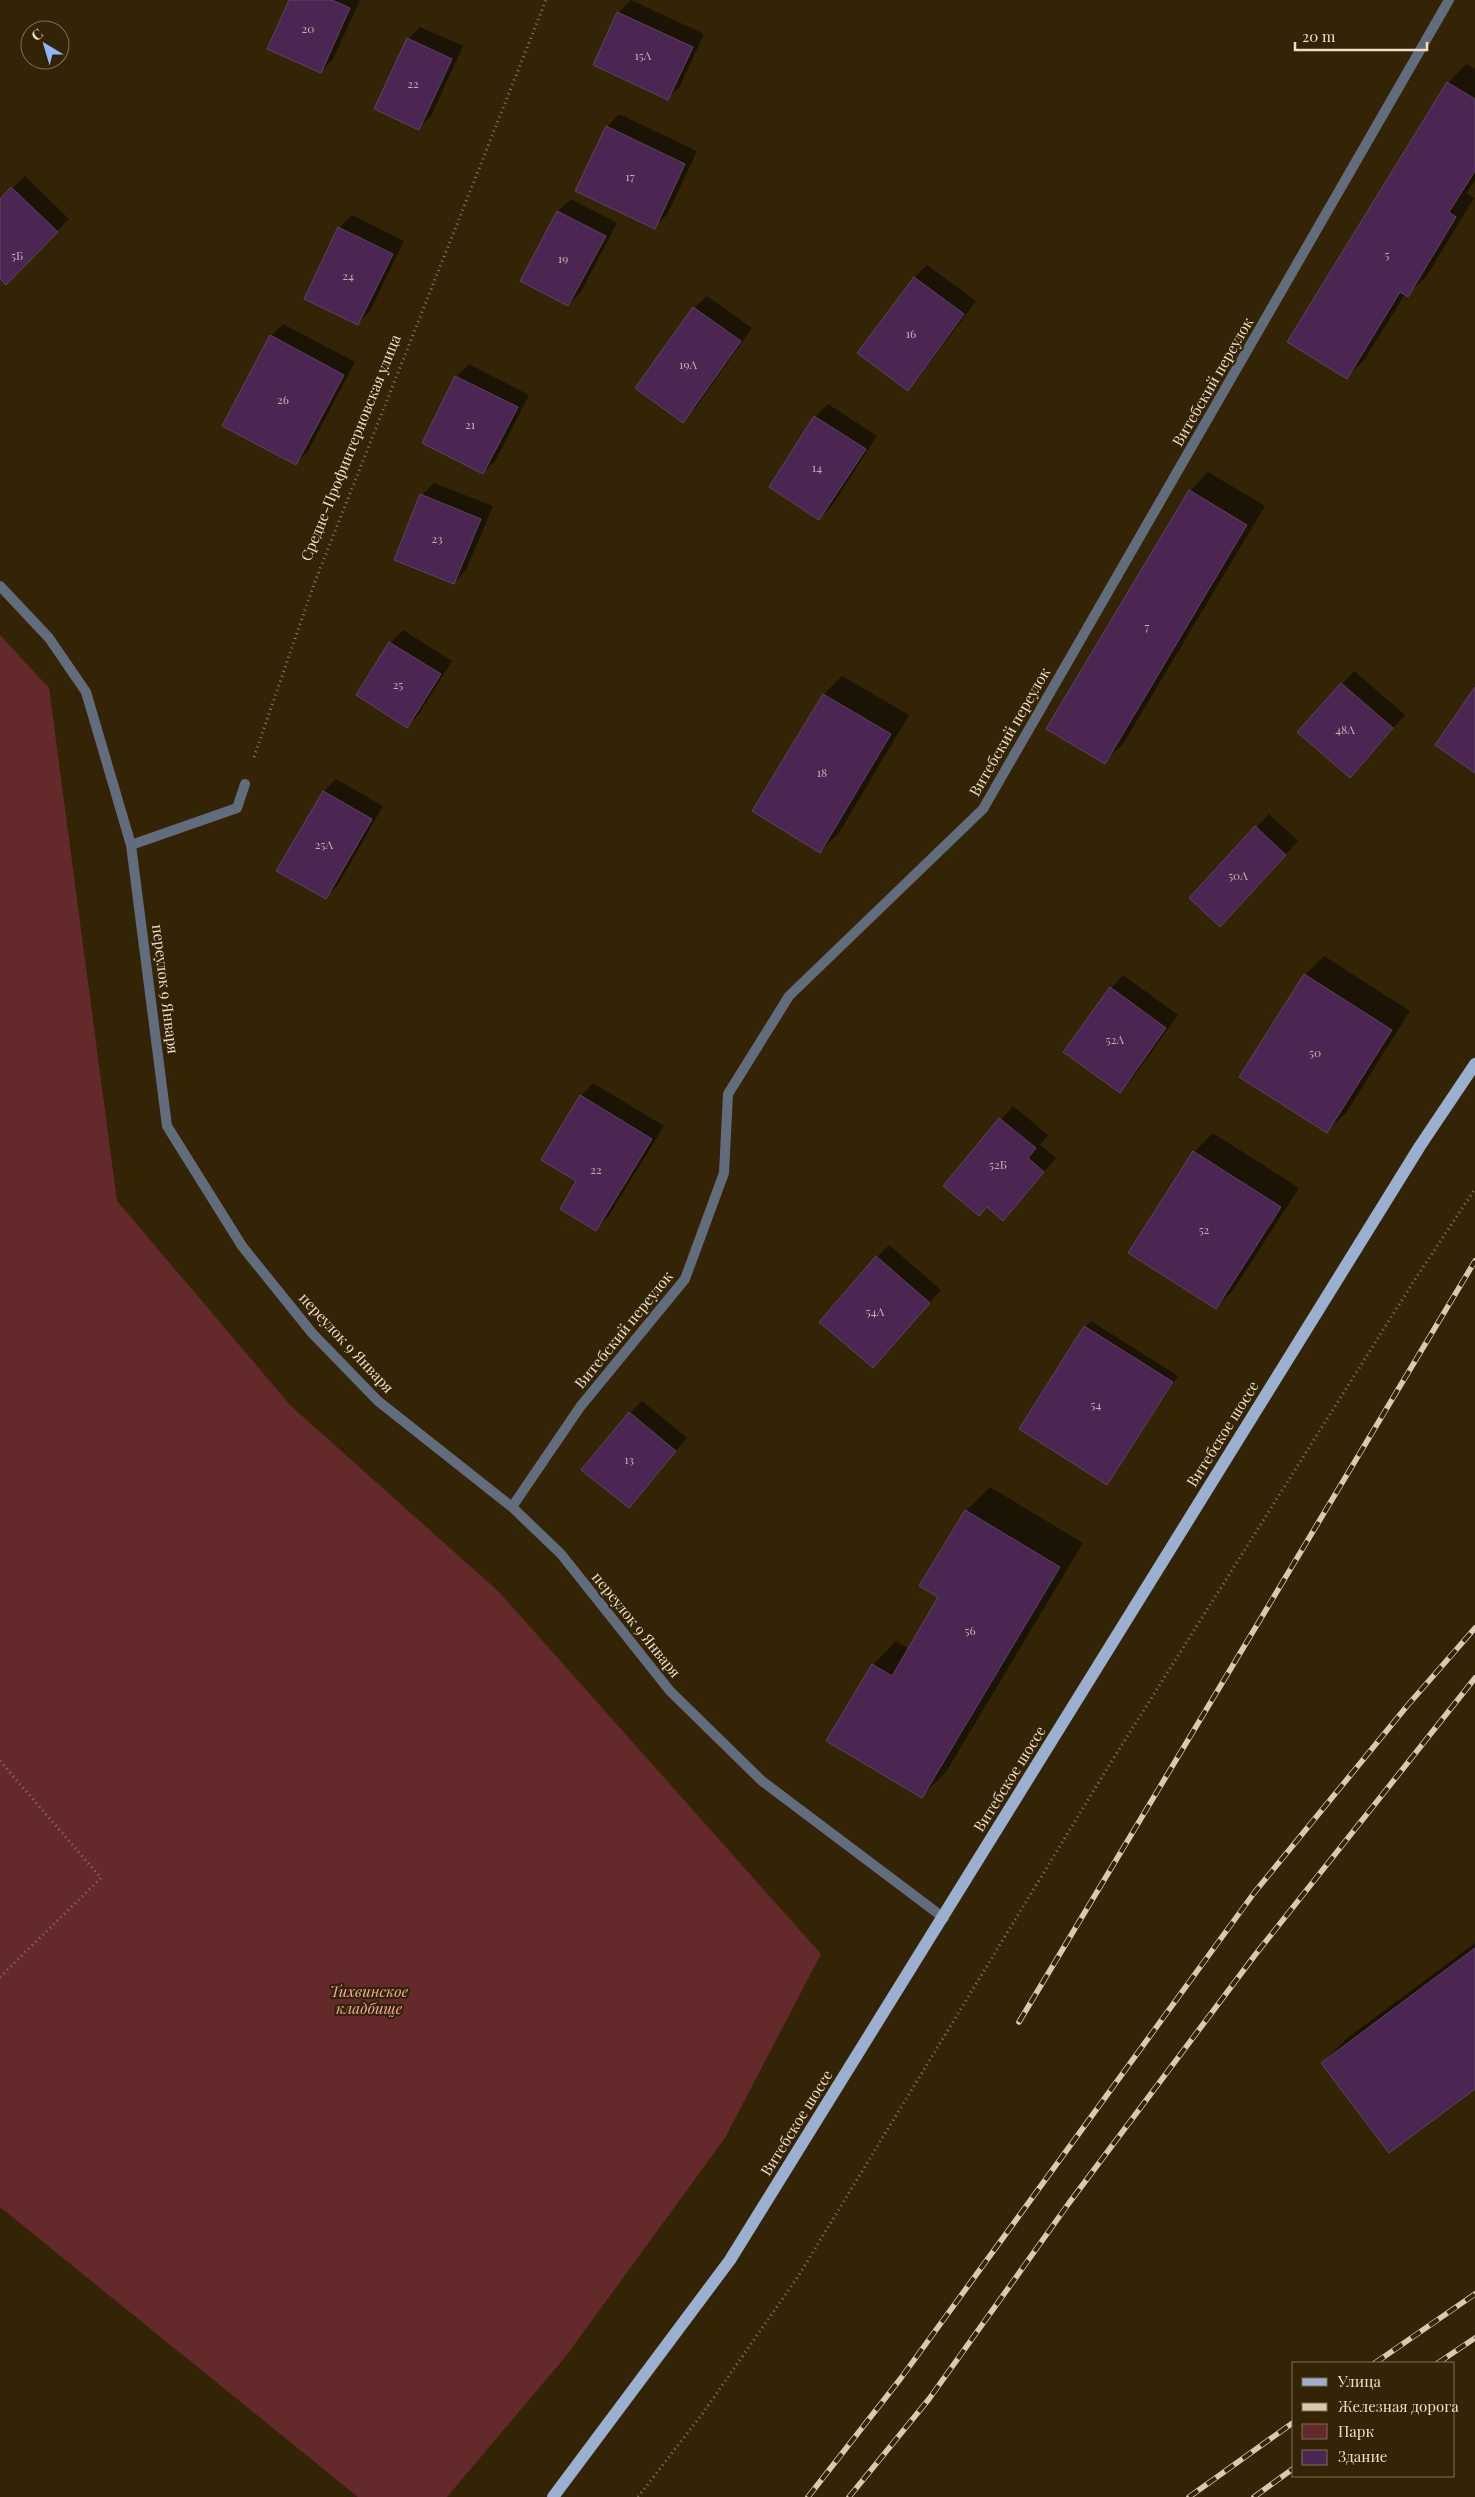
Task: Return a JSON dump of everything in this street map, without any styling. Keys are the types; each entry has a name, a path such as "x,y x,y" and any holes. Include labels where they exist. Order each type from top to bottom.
{"main road":[{"name":"Витебское шоссе","path":"553,2497 730,2260 944,1918 1420,1146 1475,1064"}],"street":[{"name":"Витебский переулок","path":"512,1507 580,1407 685,1279 724,1173 728,1094 789,996 983,809 1449,0"},
{"name":"переулок 9 Января","path":"0,586 50,638 86,692 132,845 167,1126 242,1246 312,1333 378,1401 512,1507 561,1554 670,1691 762,1781 944,1918"},
{"path":"132,845 237,808 245,784"}],"path":[{"name":"Средне-Профинтерновская улица","path":"245,784 314,584 546,0"},
{"path":"638,2497 703,2412 798,2275 1108,1767 1412,1284 1475,1189"},
{"path":"0,1761 101,1878 0,1977"}],"green space":[{"name":"Тихвинское кладбище","path":"0,635 49,688 117,1201 291,1406 499,1592 821,1954 725,2138 566,2356 447,2497 358,2497 0,2207"}],"building":[{"path":"289,0 332,0 350,8 321,73 267,49"},
{"path":"617,12 693,47 668,100 593,65"},
{"path":"407,38 452,59 419,130 374,109"},
{"path":"1447,82 1475,99 1475,171 1449,212 1456,217 1408,297 1400,292 1347,379 1287,342"},
{"path":"606,126 685,164 655,229 575,191"},
{"path":"11,187 58,232 6,285 0,279 0,199"},
{"path":"557,211 606,236 568,306 520,281"},
{"path":"338,227 393,254 358,325 304,299"},
{"path":"914,277 964,314 908,391 857,353"},
{"path":"693,307 741,341 683,423 635,388"},
{"path":"270,335 344,375 296,465 222,426"},
{"path":"455,376 518,407 483,474 422,443"},
{"path":"814,416 866,449 819,520 769,487"},
{"path":"1189,490 1247,525 1105,764 1046,729"},
{"path":"420,494 481,519 454,584 394,560"},
{"path":"389,642 441,674 407,728 356,695"},
{"path":"1341,683 1393,728 1350,778 1297,732"},
{"path":"1475,687 1475,773 1435,745"},
{"path":"823,694 891,734 820,853 752,811"},
{"path":"323,791 372,819 326,899 276,871"},
{"path":"1255,826 1286,855 1220,927 1189,898"},
{"path":"1304,974 1392,1030 1327,1133 1239,1077"},
{"path":"1110,987 1166,1028 1120,1093 1063,1052"},
{"path":"580,1095 652,1139 596,1231 560,1209 576,1181 541,1160"},
{"path":"999,1118 1036,1148 1028,1158 1044,1172 1003,1221 987,1207 979,1216 943,1186"},
{"path":"1193,1151 1281,1207 1216,1309 1128,1253"},
{"path":"876,1256 930,1303 873,1368 819,1322"},
{"path":"1084,1326 1173,1382 1107,1485 1019,1429"},
{"path":"629,1412 676,1451 629,1508 581,1470"},
{"path":"965,1510 1060,1567 922,1798 826,1741 872,1664 892,1676 938,1597 919,1586"},
{"path":"1475,1948 1475,2089 1389,2153 1321,2063"}],"railway":[{"path":"1019,2022 1475,1261"},
{"path":"808,2497 901,2378 1254,1893 1407,1706 1475,1628"},
{"path":"849,2497 929,2399 1069,2203 1255,1955 1475,1678"},
{"path":"1376,2362 1475,2294"},
{"path":"1439,2362 1475,2338"},
{"path":"1189,2497 1292,2423"},
{"path":"1254,2497 1292,2469"}]}
